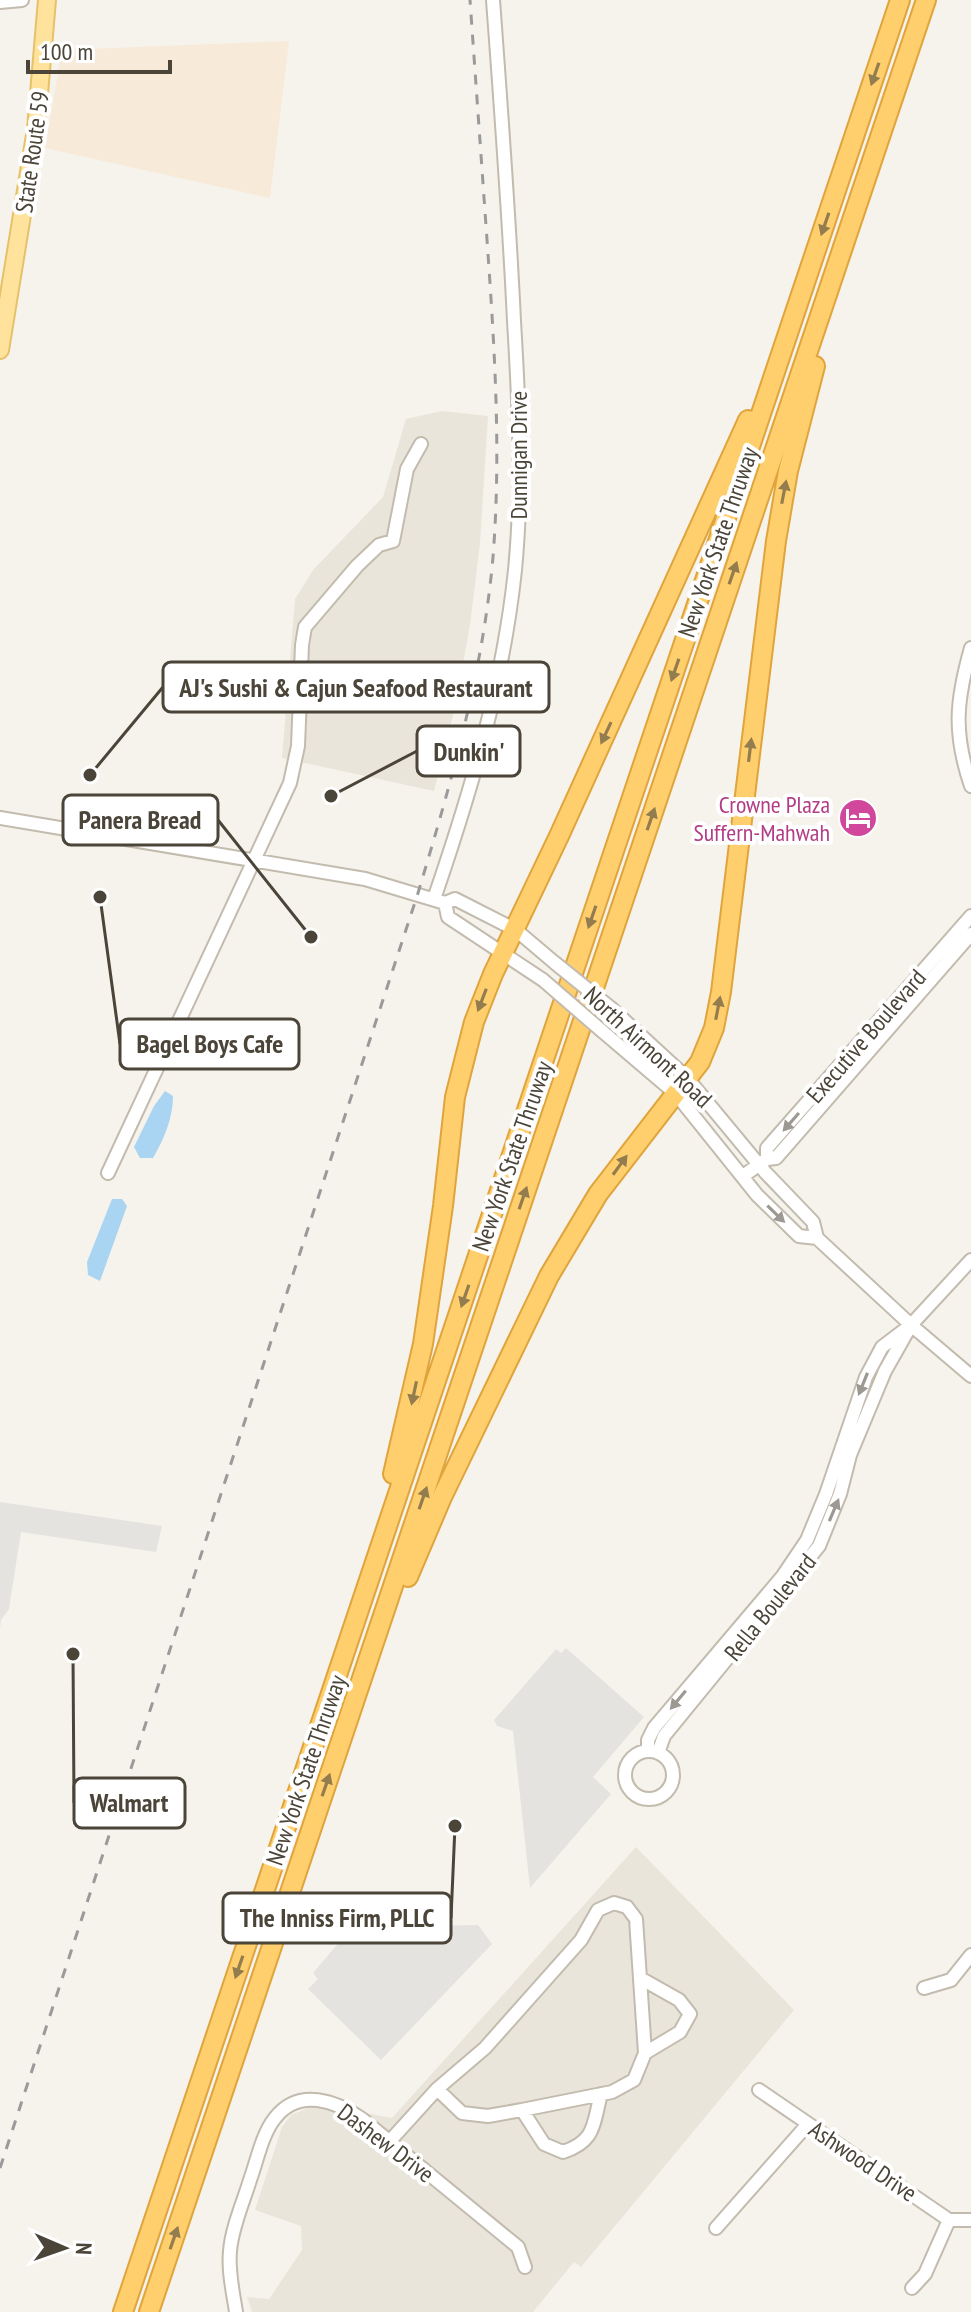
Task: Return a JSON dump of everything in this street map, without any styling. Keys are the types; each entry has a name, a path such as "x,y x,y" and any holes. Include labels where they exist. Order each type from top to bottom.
{"highway":[{"name":"New York State Thruway","path":"123,2312 900,0"},
{"name":"New York State Thruway","path":"149,2312 926,0"},
{"path":"344,1731 442,1497 549,1276 598,1194 682,1087 708,1045 719,1011 771,577 788,471 875,151"},
{"path":"322,1723 416,1384 430,1304 459,1074 482,999 718,488 807,278"}],"main road":[{"name":"State Route 59","path":"0,350 3,309 36,129 47,0"}],"street":[{"path":"0,2 22,0"},
{"name":"Dunnigan Drive","path":"439,901 495,698 513,583 521,495 512,272 493,0"},
{"path":"108,1173 290,783 298,746 305,627 357,566 379,545 393,541 407,469 421,444"},
{"path":"971,648 957,711 962,758 971,786"},
{"name":"North Airmont Road","path":"0,818 365,879 439,901 455,899 516,930 612,1009 682,1087 763,1162 813,1222 817,1238 971,1376"},
{"name":"North Airmont Road","path":"439,901 448,917 543,980 602,1031 682,1087 757,1195 799,1236 817,1238"},
{"name":"Executive Boulevard","path":"763,1162 767,1148 971,916"},
{"name":"Executive Boulevard","path":"763,1162 776,1158 971,934"},
{"path":"743,1176 763,1162"},
{"name":"Rella Boulevard","path":"653,1752 648,1740 654,1728 716,1664 782,1577 814,1542 845,1454 866,1377 877,1357 892,1337 911,1325 971,1260"},
{"path":"389,2142 437,2089 485,2048 581,1940 598,1910 614,1903 627,1907 636,1919 645,2053 634,2080 612,2092 488,2116 462,2113 437,2089"},
{"path":"924,1988 951,1980 971,1955"},
{"path":"640,1978 679,2000 690,2014 680,2032 645,2053"},
{"name":"Ashwood Drive","path":"759,2090 949,2220"},
{"path":"522,2110 544,2144 563,2152 581,2146 591,2133 601,2094"},
{"name":"Dashew Drive","path":"236,2312 230,2274 234,2229 274,2118 287,2106 307,2099 329,2100 345,2107 518,2247 525,2267"},
{"path":"716,2228 808,2124"},
{"path":"912,2288 925,2274 949,2220 971,2220"}],"shaded area":[{"path":"289,41 270,198 45,148 62,50"},
{"path":"442,411 488,416 480,543 470,625 455,707 434,791 282,758 295,599 313,570 383,497 406,419"},
{"path":"0,1502 162,1526 156,1552 21,1532 9,1609 1,1620 0,1629"},
{"path":"566,1648 644,1717 593,1777 611,1794 530,1888 513,1731 497,1726 494,1720 556,1649 561,1653"},
{"path":"636,1847 794,2010 581,2267 574,2262 533,2312 252,2312 247,2297 269,2299 302,2250 301,2226 255,2210 282,2127 291,2115 318,2104 392,2118"},
{"path":"358,1920 365,1927 478,1925 492,1944 381,2060 308,1989 318,1979 313,1973"}],"water":[{"path":"165,1091 173,1096 167,1128 153,1158 140,1158 134,1147"},
{"path":"112,1199 122,1199 127,1206 100,1281 88,1275 87,1262"}],"railway":[{"path":"0,2168 418,893 454,769 474,685 493,557 497,443 493,330 470,0"}],"place":[{"name":"AJ's Sushi & Cajun Seafood Restaurant","path":"90,775"},
{"name":"Dunkin'","path":"331,796"},
{"name":"Crowne Plaza Suffern-Mahwah","path":"858,818"},
{"name":"Bagel Boys Cafe","path":"100,897"},
{"name":"Panera Bread","path":"311,937"},
{"name":"Walmart","path":"73,1654"},
{"name":"The Inniss Firm, PLLC","path":"455,1826"}]}
